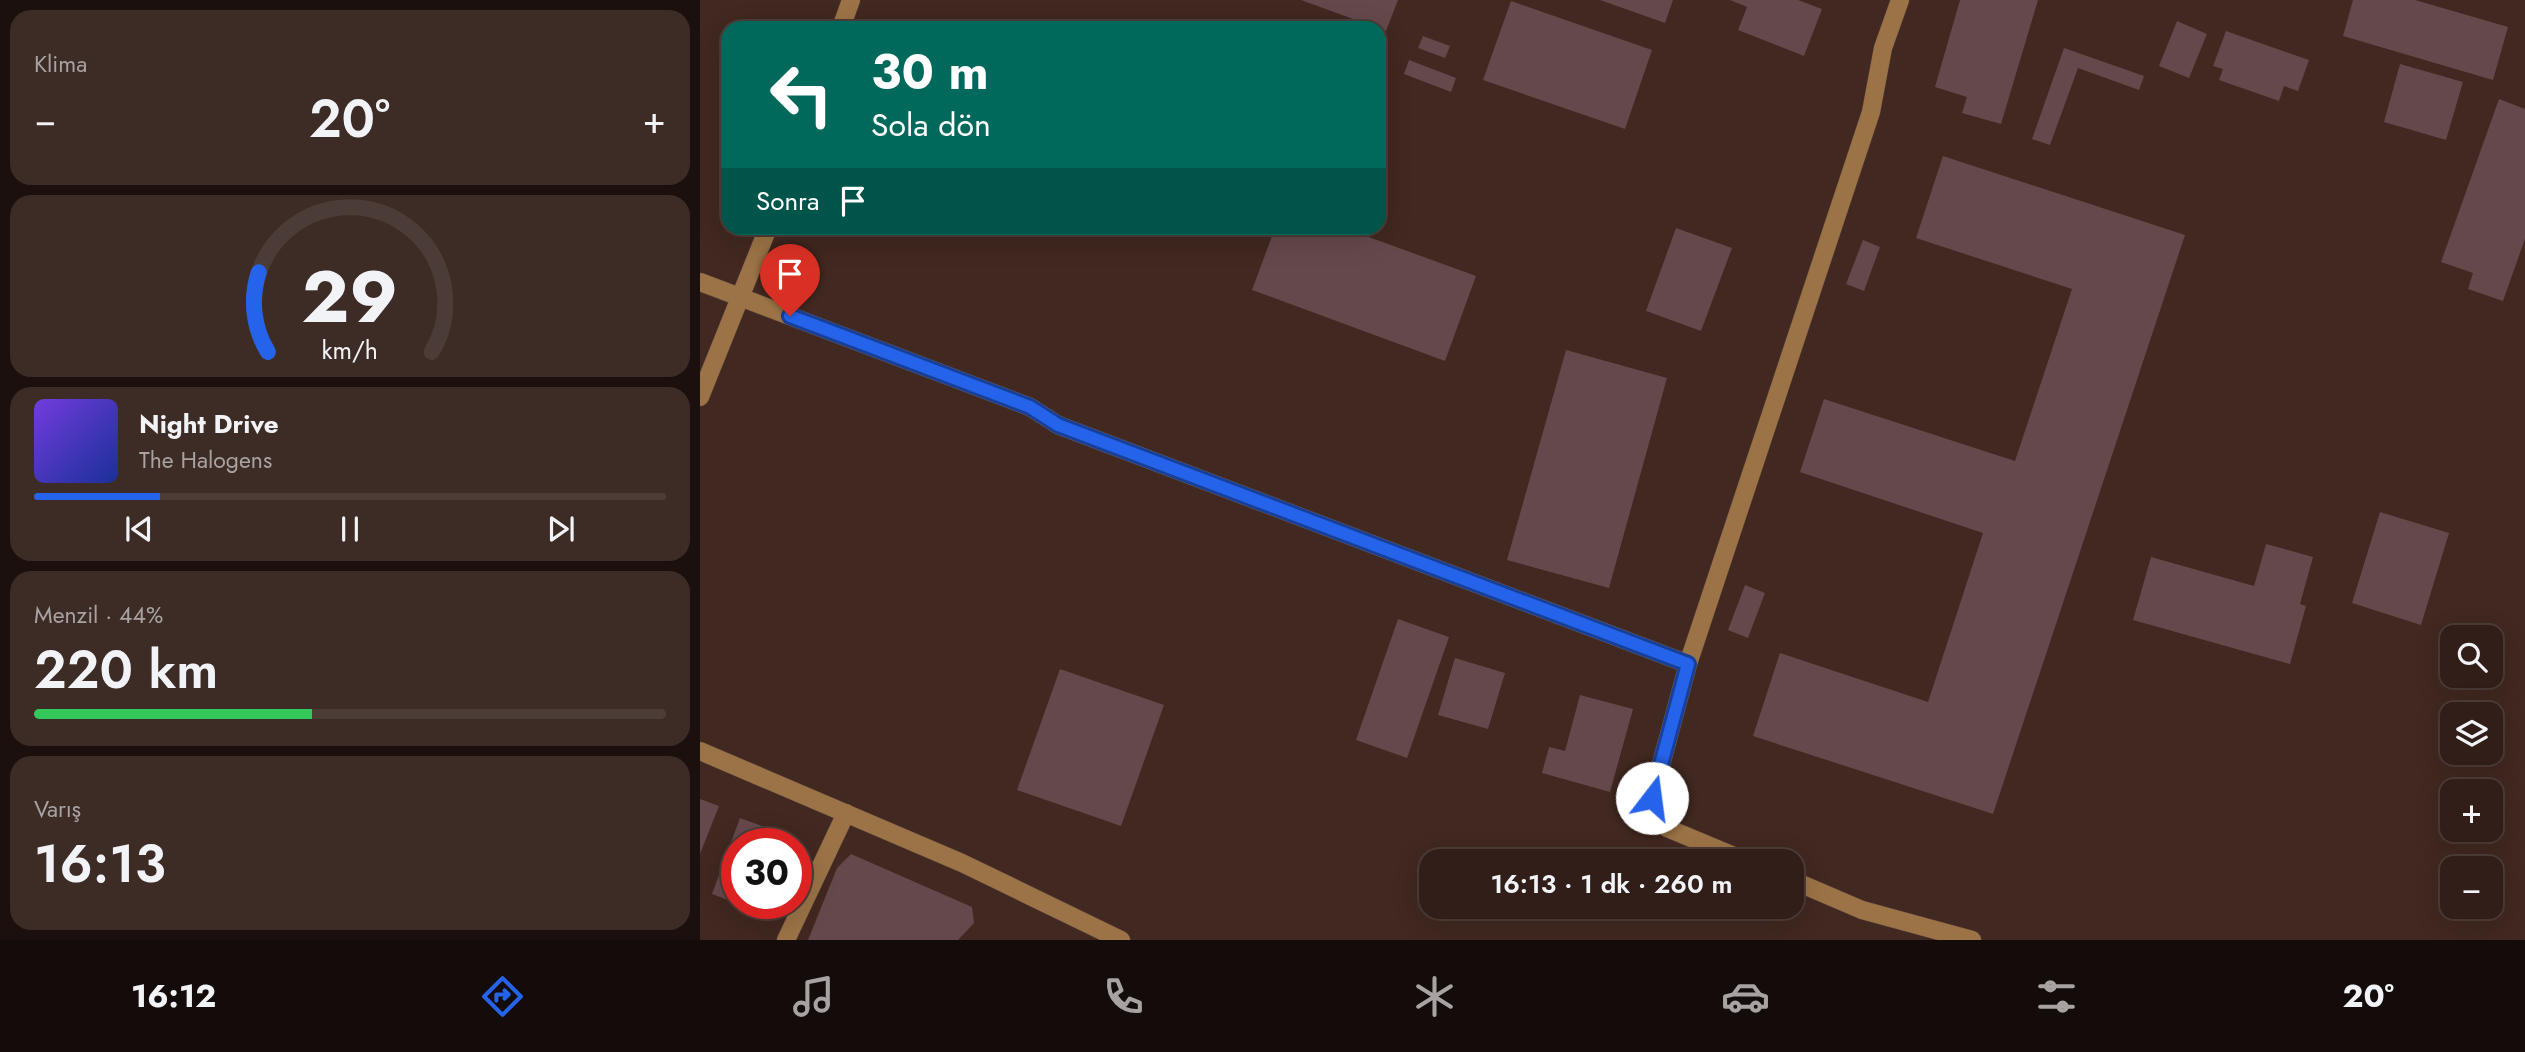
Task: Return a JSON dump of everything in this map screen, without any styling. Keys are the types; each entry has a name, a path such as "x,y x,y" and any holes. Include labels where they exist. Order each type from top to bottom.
{"street":[{"path":"844,21 851,0"},
{"path":"1717,849 1667,828 1652,798 1688,664 1871,112 1883,48 1900,0"},
{"path":"700,397 765,235"},
{"path":"700,282 1030,407 1058,425 1688,664"},
{"path":"700,751 962,863 1121,940"},
{"path":"786,940 846,813"},
{"path":"1804,885 1862,910 1972,940"}],"building":[{"path":"1301,0 1398,0 1386,31 1386,21 1359,21"},
{"path":"1600,0 1673,0 1665,23"},
{"path":"1730,0 1798,0 1822,9 1804,56 1738,30 1747,7"},
{"path":"1960,0 2038,0 2001,124 1962,113 1967,97 1935,87"},
{"path":"2353,0 2415,0 2508,27 2493,80 2343,36"},
{"path":"1511,1 1652,50 1625,129 1483,80"},
{"path":"2177,21 2207,34 2189,78 2159,66"},
{"path":"2226,31 2309,60 2298,91 2284,86 2279,101 2219,80 2223,69 2213,66"},
{"path":"1423,36 1450,46 1445,58 1418,48"},
{"path":"2064,48 2144,76 2139,90 2078,68 2050,145 2032,139"},
{"path":"1409,60 1456,78 1451,92 1404,74"},
{"path":"2400,64 2463,82 2446,140 2384,122"},
{"path":"2499,99 2525,109 2525,239 2503,301 2468,289 2473,273 2441,262"},
{"path":"1943,156 2185,235 1993,814 1753,736 1780,653 1928,702 1983,533 1800,472 1824,399 2015,461 2072,289 1916,238"},
{"path":"1676,228 1732,248 1701,331 1646,311"},
{"path":"1272,235 1363,235 1476,276 1445,361 1252,290"},
{"path":"1863,240 1880,247 1864,291 1846,284"},
{"path":"1566,350 1667,378 1609,588 1507,560"},
{"path":"2380,512 2449,533 2421,625 2352,603"},
{"path":"2266,544 2313,557 2300,604 2306,606 2290,664 2133,620 2151,557 2254,586"},
{"path":"1745,585 1765,593 1748,638 1728,630"},
{"path":"1398,619 1449,637 1407,758 1356,740"},
{"path":"1455,658 1505,673 1488,729 1438,715"},
{"path":"1060,669 1164,705 1121,826 1017,790"},
{"path":"1580,695 1633,709 1610,792 1542,773 1549,747 1565,751"},
{"path":"700,799 719,806 700,854"},
{"path":"740,818 768,828 736,828"},
{"path":"851,854 972,907 974,923 958,940 808,940 837,868"},
{"path":"721,870 721,897 712,894"}],"route":[{"path":"790,316 1030,407 1058,425 1688,664 1652,798"}]}
